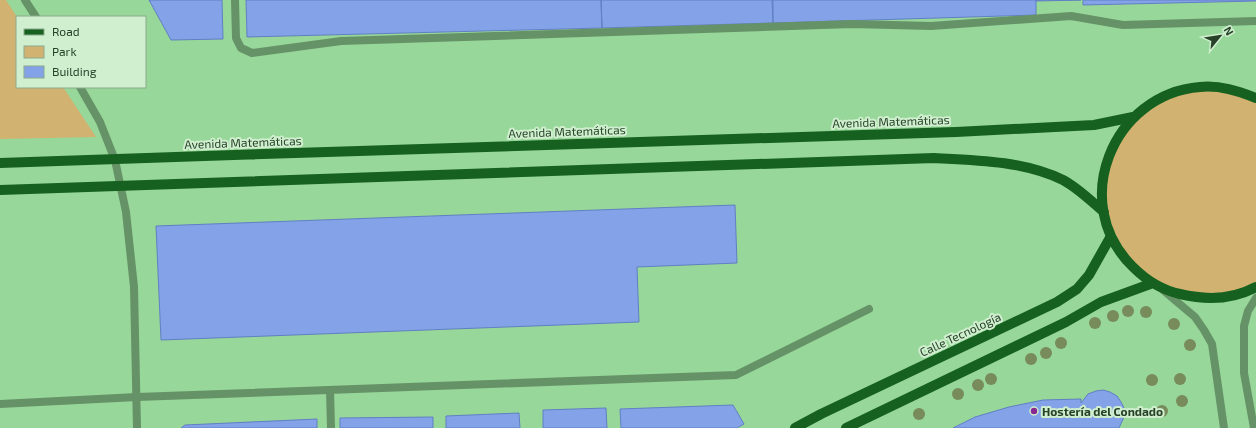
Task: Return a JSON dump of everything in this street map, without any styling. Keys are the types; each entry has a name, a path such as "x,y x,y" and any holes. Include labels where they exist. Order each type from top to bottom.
{"main road":[{"path":"1256,98 1238,91 1220,87 1195,88 1182,90 1164,96 1148,105 1133,117 1120,133 1108,158 1104,171 1102,192 1104,212 1112,236 1119,250 1140,274 1155,284 1175,293 1213,299 1232,296 1256,287"},
{"name":"Avenida Matemáticas","path":"0,164 956,132 1094,125 1133,117"},
{"path":"0,190 934,158 994,161 1045,173 1070,185 1104,212"},
{"name":"Calle Tecnología","path":"795,428 821,414 1057,302 1077,289 1089,275 1112,236"},
{"path":"846,428 1066,322 1101,302 1155,284"}],"street":[{"path":"25,0 35,16"},
{"path":"235,0 236,38 241,48 252,53 340,41 852,24 931,26 1071,16 1124,25 1256,21"},
{"path":"81,88 100,122 115,160 126,212 134,287 137,428"},
{"path":"1155,284 1195,317 1212,344 1222,427"},
{"path":"1254,428 1254,411 1244,373 1244,326 1248,311 1256,298"},
{"path":"0,404 137,397 736,375 868,309"},
{"path":"330,390 331,428"}],"green space":[{"path":"0,0 6,0 16,16 16,88 64,88 96,137 0,139"},
{"path":"1201,87 1256,98 1256,287 1232,296 1175,293 1129,263 1104,212 1110,151 1148,105"}],"building":[{"path":"149,0 222,0 223,39 171,40"},
{"path":"246,0 601,0 602,28 247,37"},
{"path":"601,0 773,0 773,23 602,28"},
{"path":"772,0 1036,0 1036,15 773,23"},
{"path":"1036,0 1081,0 1036,1"},
{"path":"1083,0 1256,0 1256,1 1083,5"},
{"path":"735,205 737,263 637,267 639,322 161,340 156,226"},
{"path":"1103,390 1117,396 1124,408 1124,417 1119,428 953,428 975,417 1009,407 1043,400 1081,399 1081,403 1088,394"},
{"path":"733,405 744,424 737,428 621,428 620,409"},
{"path":"606,408 607,428 543,428 543,410"},
{"path":"519,413 520,428 446,428 446,416"},
{"path":"433,417 433,428 340,428 340,418"},
{"path":"317,419 317,428 181,428 185,425"}],"place":[{"name":"Hostería del Condado","path":"1034,411"}]}
